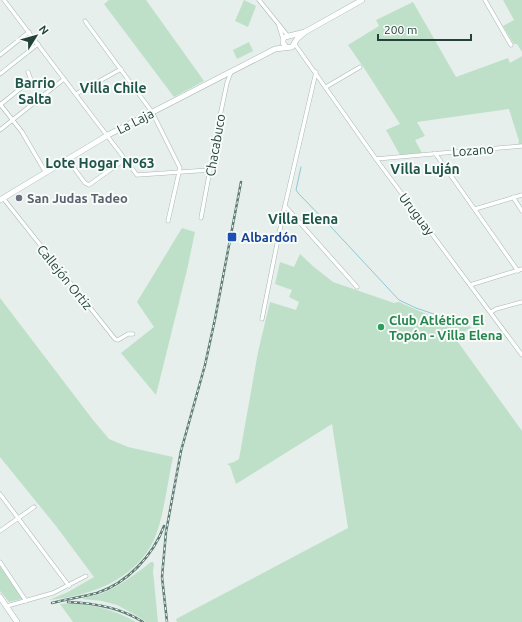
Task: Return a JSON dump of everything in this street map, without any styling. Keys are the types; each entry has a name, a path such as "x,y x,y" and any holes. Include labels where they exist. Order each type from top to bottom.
{"main road":[{"path":"289,36 305,32 362,0"},
{"path":"283,40 288,47 295,43 305,32"},
{"path":"289,36 292,37 295,43"},
{"name":"La Laja","path":"275,49 289,36"},
{"name":"La Laja","path":"2,199 108,135 275,49 288,47"},
{"path":"0,596 17,622"}],"street":[{"path":"4,0 137,175 210,170"},
{"path":"259,0 289,36"},
{"path":"485,0 511,44"},
{"path":"85,21 152,112 180,168 168,221"},
{"path":"278,24 283,40"},
{"path":"0,55 29,32"},
{"name":"Uruguay","path":"295,43 376,159 522,354"},
{"path":"0,74 38,44"},
{"path":"288,47 300,52"},
{"path":"326,87 360,67"},
{"path":"76,94 121,69"},
{"path":"28,72 31,80 0,105 29,142 46,173"},
{"name":"Chacabuco","path":"201,218 220,116 227,83 231,72"},
{"path":"262,319 285,206 316,72"},
{"path":"0,130 64,79"},
{"name":"Lozano","path":"376,159 522,147"},
{"path":"435,153 520,270 470,285"},
{"path":"68,160 85,184 90,184 125,159"},
{"path":"475,209 522,194"},
{"path":"513,197 522,211"},
{"name":"Callejón Ortiz","path":"2,199 115,339 118,340 128,334 133,334"},
{"path":"285,206 357,287"},
{"path":"491,312 496,309 522,302"},
{"path":"0,494 69,586"},
{"path":"0,531 34,506"},
{"path":"0,562 26,601"},
{"path":"7,606 47,595 69,586 86,576"}],"green space":[{"path":"109,0 146,0 204,81 174,97 104,4"},
{"path":"244,0 256,6 248,27 235,21"},
{"path":"503,0 522,0 522,52 517,44 514,44 503,26 514,20"},
{"path":"413,2 456,77 508,58 510,63 522,56 522,144 518,145 519,141 509,109 417,122 425,136 415,140 422,153 400,155 386,130 400,124 348,45 379,26 376,20"},
{"path":"249,42 253,51 237,59 233,50"},
{"path":"182,228 195,232 156,395 121,353 154,327 137,302"},
{"path":"300,254 333,282 394,303 399,302 454,324 472,327 455,338 522,431 522,622 177,622 176,619 348,528 332,424 236,484 230,466 227,464 239,459 258,352 270,302 296,310 299,302 289,297 292,290 275,284 280,262 294,267"},
{"path":"0,298 109,439 128,447 173,457 165,503 158,529 151,545 141,559 129,571 115,581 83,594 49,600 68,592 94,577 56,526 0,457"},
{"path":"151,562 154,564 153,571 158,622 146,622 117,605 102,601 82,599 101,594 116,586"},
{"path":"0,565 22,599 9,602 0,591"},
{"path":"71,603 105,609 136,622 73,622 60,604"}],"waterway":[{"path":"301,167 296,190 399,300 416,308 469,326"}],"railway":[{"path":"167,622 162,577 166,532 181,451 205,365 215,319 241,182"},
{"path":"52,603 97,593 119,583 146,558 164,526"},
{"path":"68,602 87,603 116,609 143,622"}],"place":[{"name":"San Judas Tadeo","path":"19,198"},
{"name":"Albardón","path":"232,237"},
{"name":"Club Atlético El Topón - Villa Elena","path":"381,327"}],"district":[{"name":"Villa Chile","path":"113,88"},
{"name":"Barrio Salta","path":"35,92"},
{"name":"Lote Hogar Nº63","path":"100,163"},
{"name":"Villa Luján","path":"425,169"},
{"name":"Villa Elena","path":"303,219"}]}
